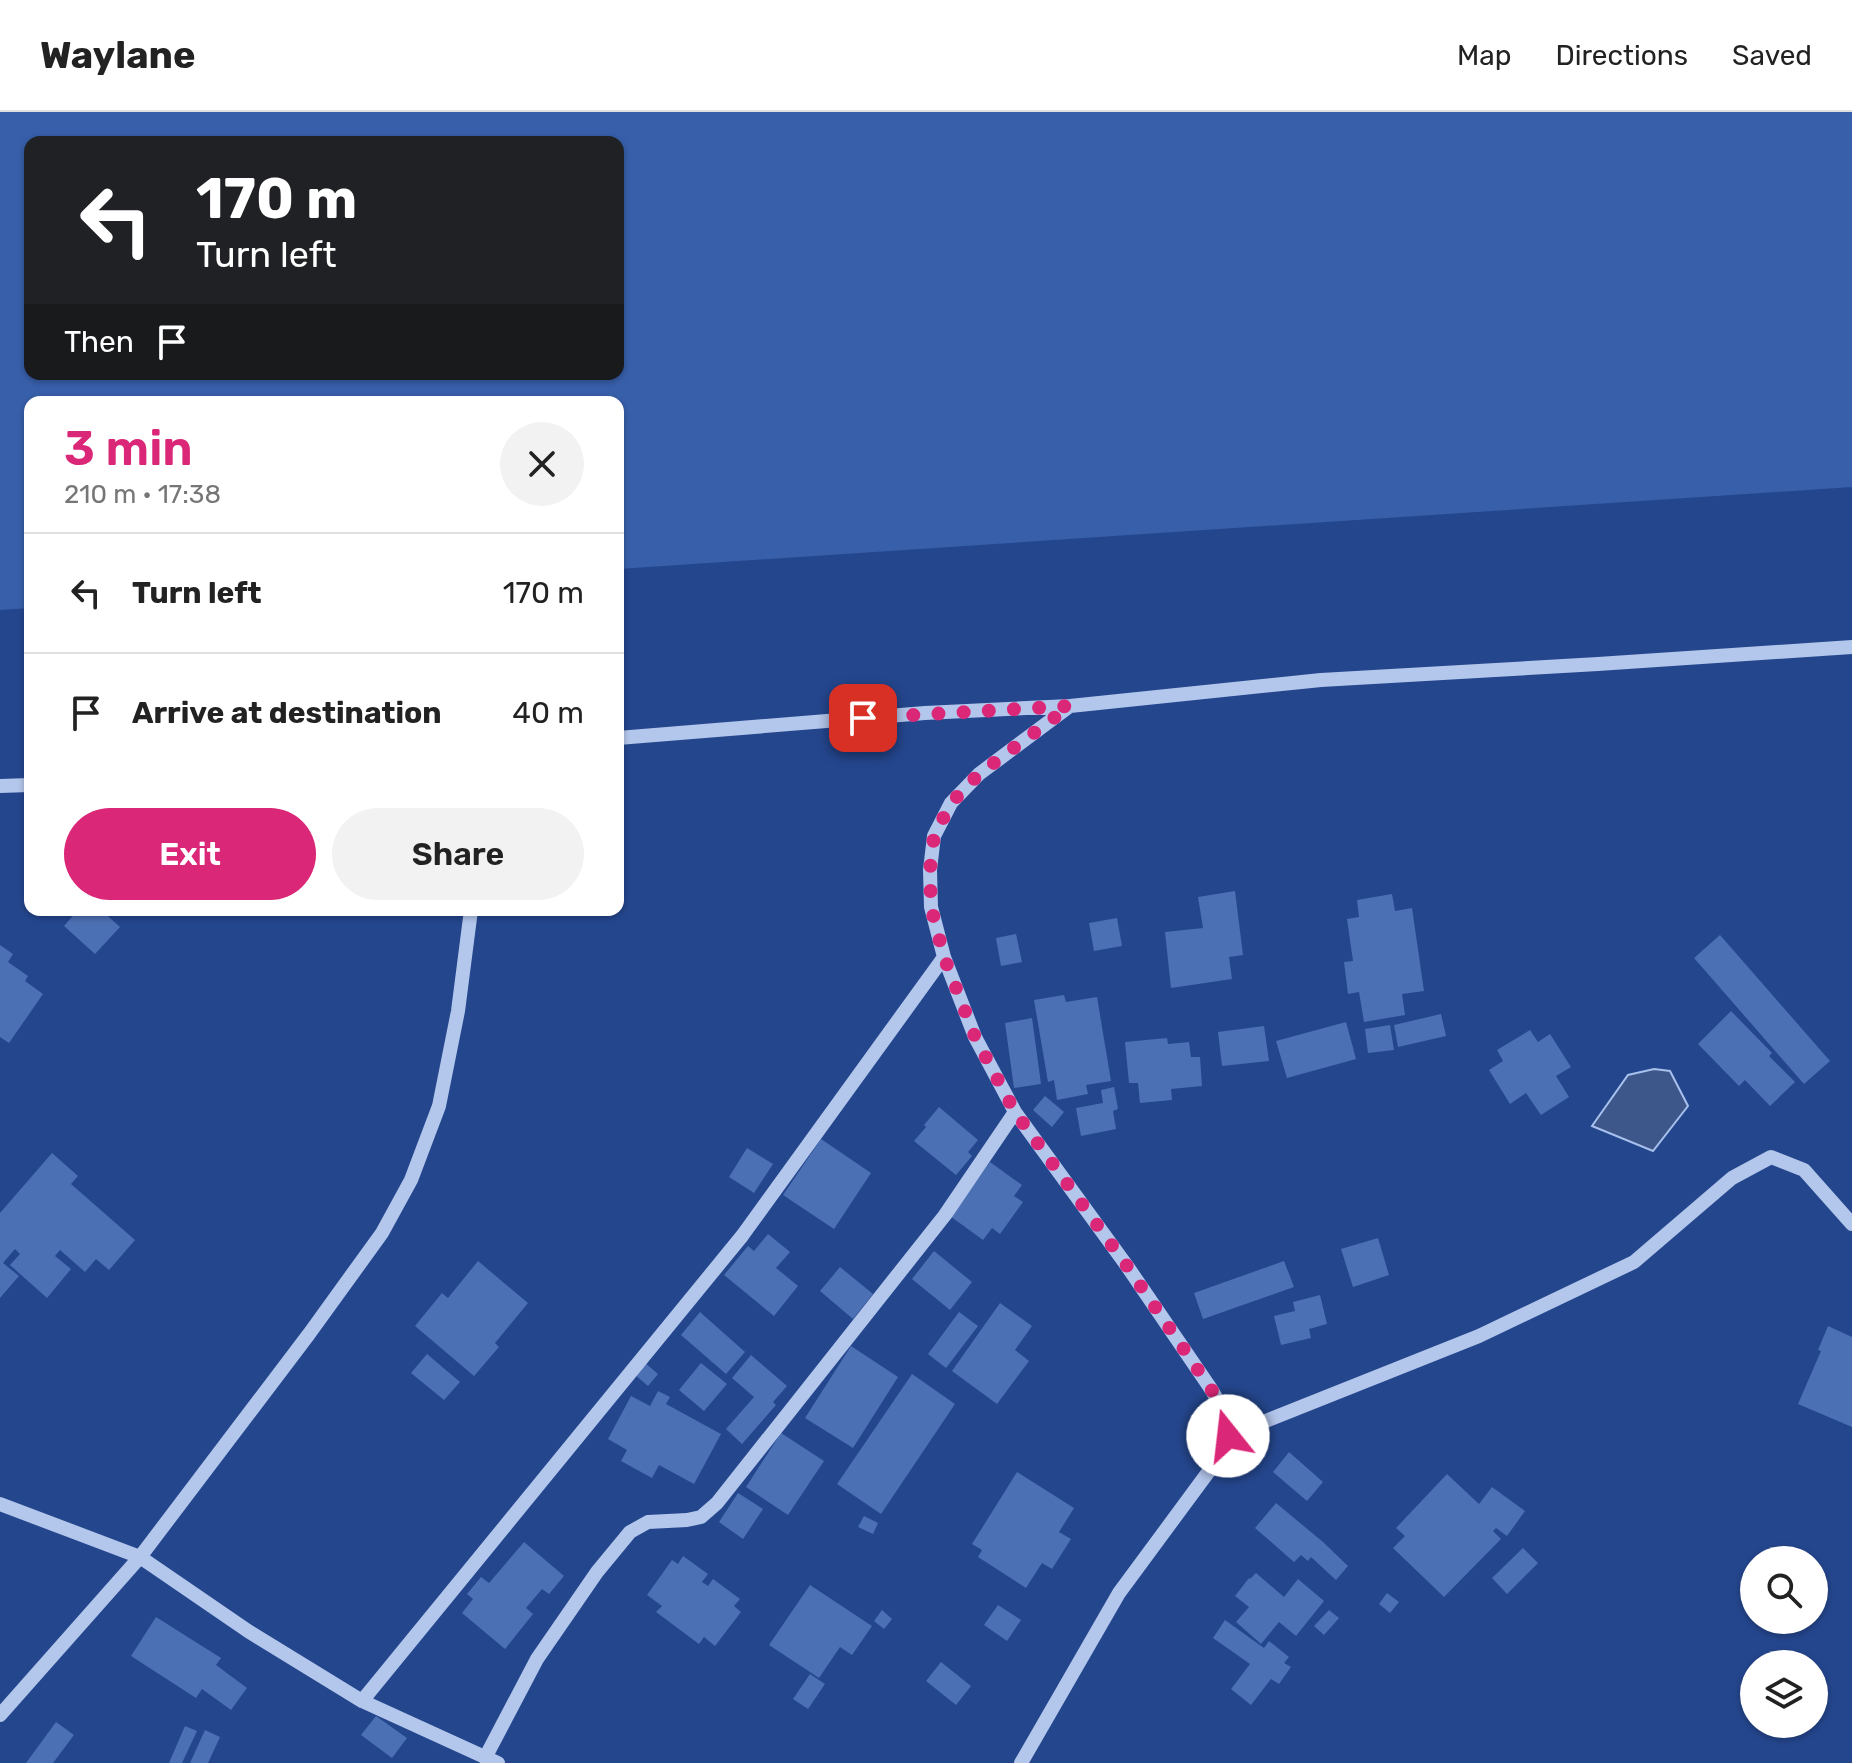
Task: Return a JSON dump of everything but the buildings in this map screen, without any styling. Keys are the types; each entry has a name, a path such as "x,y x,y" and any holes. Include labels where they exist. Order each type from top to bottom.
{"street":[{"path":"624,738 925,713 1070,706 1321,680 1852,647"},
{"path":"1021,1763 1119,1593 1212,1467 1228,1436 1225,1413 1211,1389 1127,1266 1015,1112 975,1037 944,957 931,907 930,870 934,836 951,803 979,774 1070,706"},
{"path":"0,786 24,785"},
{"path":"0,1715 140,1557 382,1233 411,1180 439,1106 458,1011 470,916"},
{"path":"362,1701 742,1236 944,957"},
{"path":"0,1504 140,1557 248,1631 362,1701 492,1761 537,1659 597,1572 630,1532 648,1522 701,1517 717,1503 945,1215 1015,1112"},
{"path":"1228,1436 1479,1336 1634,1262 1732,1178 1771,1157 1804,1170 1852,1224"}],"shaded area":[{"path":"0,112 1852,112 1852,487 624,569 624,396 24,396 24,608 0,610"},
{"path":"1654,1069 1670,1071 1688,1106 1653,1151 1592,1126 1628,1075"}],"route":[{"path":"863,718 1070,706 979,774 951,803 934,836 930,870 931,907 944,957 975,1037 1015,1112 1127,1266 1211,1389 1225,1413 1228,1436"}]}
